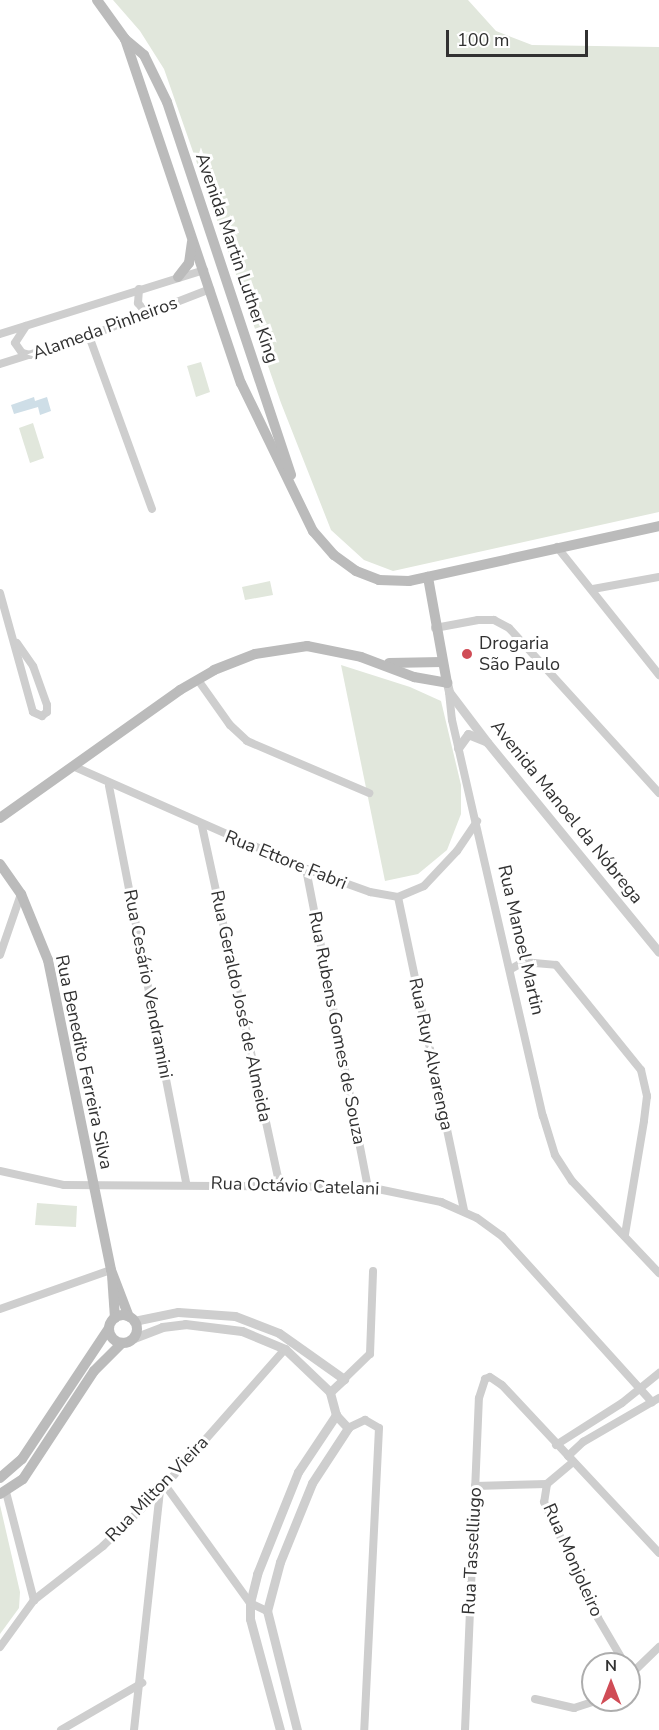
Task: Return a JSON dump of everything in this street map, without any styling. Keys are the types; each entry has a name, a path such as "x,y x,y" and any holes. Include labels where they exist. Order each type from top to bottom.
{"main road":[{"name":"Avenida Martin Luther King","path":"97,0 125,39 144,55 163,94 298,499"},
{"name":"Avenida Martin Luther King","path":"125,39 241,383 313,531 334,555 356,571 380,580 428,577 659,526"},
{"path":"148,106 150,89 157,88 163,94"},
{"path":"178,277 191,257 192,235"},
{"path":"204,270 223,276 210,290"},
{"name":"Rua Manoel Martin","path":"428,577 435,628 448,687"},
{"path":"0,818 75,767 122,728 198,680 255,654 307,646 382,663 414,678 448,687"},
{"path":"382,663 442,662"},
{"name":"Rua Benedito Ferreira Silva","path":"0,864 21,894 48,960 111,1273 112,1323"},
{"name":"Rua Benedito Ferreira Silva","path":"111,1273 131,1319"},
{"path":"0,1478 22,1459 112,1323 131,1319 134,1338 122,1343 94,1371 23,1479 3,1493"},
{"path":"112,1323 112,1338 122,1343"}],"street":[{"name":"Alameda Pinheiros","path":"0,334 204,270"},
{"path":"139,289 138,303 147,314"},
{"name":"Alameda Pinheiros","path":"0,364 32,356 89,336 210,290"},
{"path":"27,325 15,343 22,353 32,356"},
{"path":"89,336 152,509"},
{"path":"557,547 655,665 659,675"},
{"path":"593,589 659,577"},
{"path":"0,593 17,643 33,712 45,715 47,705 33,666 17,643"},
{"path":"435,628 478,620 494,620 509,628 659,794"},
{"path":"198,680 230,725 248,741 369,793"},
{"name":"Avenida Manoel da Nóbrega","path":"448,687 487,742 659,952"},
{"name":"Rua Manoel Martin","path":"448,687 458,747 477,820 543,1116 555,1155 572,1181 659,1273"},
{"path":"458,747 468,734 480,736 487,742"},
{"name":"Rua Ettore Fabri","path":"75,767 109,786 306,869 370,892 398,897"},
{"name":"Rua Cesário Vendramini","path":"109,786 186,1183"},
{"path":"398,897 424,886 457,851 477,820"},
{"name":"Rua Geraldo José de Almeida","path":"202,826 280,1185"},
{"name":"Rua Rubens Gomes de Souza","path":"306,869 368,1187"},
{"path":"0,955 21,894"},
{"name":"Rua Ruy Alvarenga","path":"398,897 464,1211"},
{"path":"511,969 523,962 556,965 641,1070 647,1096 625,1235"},
{"name":"Rua Octávio Catelani","path":"0,1171 32,1181 93,1185 186,1183 368,1187 418,1196 464,1211 502,1236 642,1388 656,1400"},
{"path":"330,1392 370,1354 373,1271"},
{"path":"0,1309 111,1273"},
{"path":"131,1319 178,1312 235,1316 279,1333 325,1363 344,1379"},
{"path":"134,1338 162,1327 209,1324 242,1330 285,1350 314,1374 330,1392 336,1415 348,1428"},
{"name":"Rua Milton Vieira","path":"0,1647 34,1600 103,1546 163,1488 285,1350"},
{"path":"314,1374 325,1363"},
{"path":"659,1373 642,1388 556,1444 659,1553"},
{"name":"Rua Tasselliugo","path":"465,1730 479,1398 482,1384 490,1377 502,1385 556,1444"},
{"name":"Rua Monjoleiro","path":"618,1652 598,1618 544,1502 548,1484 583,1442 656,1400"},
{"path":"280,1730 250,1619 250,1603 257,1574 298,1472 336,1415"},
{"path":"297,1730 267,1611 280,1562 312,1483 348,1428 365,1420 379,1428 364,1730"},
{"path":"475,1486 548,1484"},
{"path":"163,1488 250,1603 267,1611"},
{"path":"134,1730 142,1683 163,1488"},
{"path":"3,1493 34,1600"},
{"path":"641,1663 659,1647"},
{"path":"61,1730 142,1683"},
{"path":"534,1699 574,1708 581,1706"}],"shaded area":[{"path":"113,0 468,0 496,31 532,45 659,47 659,512 393,571 364,560 331,530 281,403 164,69 140,31"},
{"path":"201,362 210,392 196,397 187,366"},
{"path":"34,397 35,401 47,397 51,411 40,415 38,407 14,414 11,405"},
{"path":"33,423 44,458 30,463 19,428"},
{"path":"270,581 273,595 245,600 242,587"},
{"path":"341,665 410,687 441,701 461,785 461,814 447,850 418,874 385,881"},
{"path":"37,1203 77,1206 76,1227 35,1225"},
{"path":"0,1505 20,1592 19,1608 0,1634"}],"place":[{"name":"Drogaria São Paulo","path":"467,654"}]}
